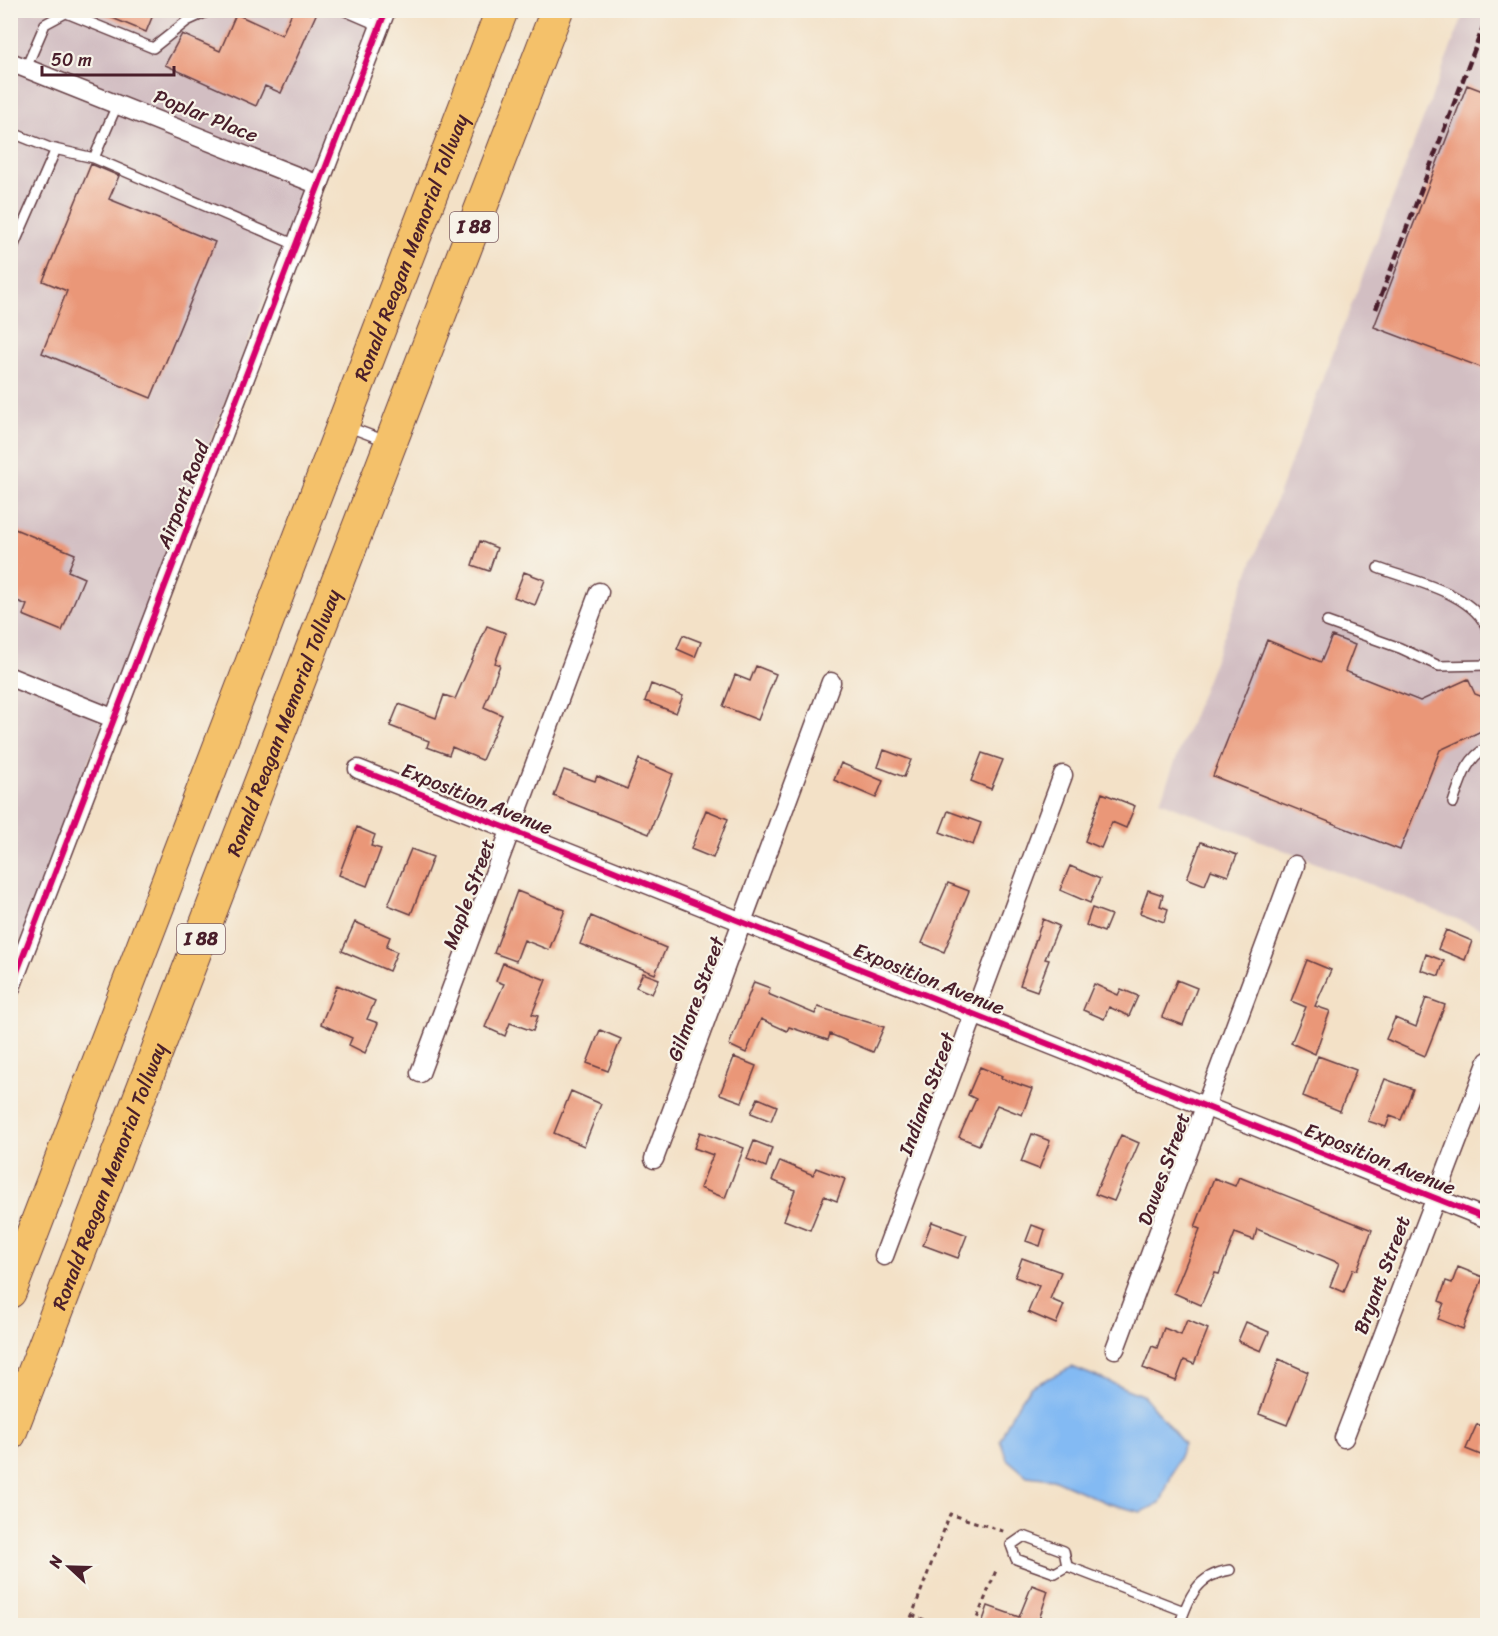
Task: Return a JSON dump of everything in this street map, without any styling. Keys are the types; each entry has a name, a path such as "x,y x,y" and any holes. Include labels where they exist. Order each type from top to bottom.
{"highway":[{"name":"Ronald Reagan Memorial Tollway","path":"10,1292 502,10"},
{"name":"Ronald Reagan Memorial Tollway","path":"10,1434 557,10"}],"street":[{"name":"Airport Road","path":"10,990 383,18"},
{"name":"Poplar Place","path":"18,65 319,185"},
{"name":"Maple Street","path":"420,1072 599,592"},
{"path":"10,677 115,719"},
{"name":"Gilmore Street","path":"654,1159 831,682"},
{"name":"Exposition Avenue","path":"358,769 1488,1219"},
{"name":"Indiana Street","path":"884,1256 1063,775"},
{"name":"Dawes Street","path":"1115,1349 1295,865"},
{"name":"Bryant Street","path":"1344,1438 1488,1061"}],"lane":[{"path":"18,65 45,24 70,12 153,48 187,21 211,10"},
{"path":"343,10 383,18"},
{"path":"94,158 117,105"},
{"path":"10,132 56,149 94,158 296,245"},
{"path":"10,254 56,149"},
{"path":"343,425 392,443"},
{"path":"1378,568 1467,602 1481,616 1488,631"},
{"path":"1327,622 1400,648 1439,666 1488,665"},
{"path":"1453,802 1468,763 1476,753 1488,747"},
{"path":"1067,1566 1064,1551 1024,1536 1011,1545 1016,1559 1054,1573 1067,1566 1184,1611"},
{"path":"1179,1626 1184,1611 1199,1584 1212,1572 1230,1570"}],"path":[{"path":"908,1626 950,1514 1008,1533"},
{"path":"974,1626 997,1568"},
{"path":"912,1615 940,1626"}],"shaded area":[{"path":"11,11 374,11 11,967"},
{"path":"1465,11 1487,11 1487,931 1160,801"}],"water":[{"path":"1072,1367 1144,1396 1184,1444 1160,1504 1140,1512 1107,1503 1053,1479 1027,1476 1007,1459 1000,1440 1013,1412 1030,1387"}],"building":[{"path":"93,10 155,10 146,32"},
{"path":"293,10 318,10 281,93 265,86 256,106 165,65 182,34 220,51 236,14 282,35"},
{"path":"1467,85 1488,93 1488,370 1374,327"},
{"path":"91,164 119,176 109,199 215,242 151,398 42,353 67,291 43,281"},
{"path":"10,527 75,554 68,571 84,578 62,631 23,615 27,605 10,598"},
{"path":"480,541 497,548 489,571 472,565"},
{"path":"524,572 545,580 535,605 514,597"},
{"path":"487,626 506,633 495,663 500,665 484,707 502,715 482,760 452,747 449,755 427,747 429,741 390,726 399,704 436,718 444,695 455,699"},
{"path":"683,635 701,642 695,657 677,649"},
{"path":"1332,636 1355,645 1345,671 1420,701 1468,679 1475,694 1483,697 1486,705 1483,714 1488,728 1440,750 1400,850 1213,776 1267,640 1321,662"},
{"path":"756,666 776,674 758,720 723,706 735,675 750,681"},
{"path":"651,684 683,696 676,713 645,701"},
{"path":"884,750 911,760 904,777 878,767"},
{"path":"982,753 1003,760 991,789 971,781"},
{"path":"639,759 673,774 649,834 554,796 564,770 595,781 597,776 627,789"},
{"path":"841,763 883,781 876,798 834,780"},
{"path":"1102,793 1135,806 1126,828 1112,822 1101,848 1085,841"},
{"path":"706,810 728,819 713,858 691,849"},
{"path":"948,811 981,823 973,845 940,832"},
{"path":"357,827 375,835 371,846 381,849 367,886 339,875"},
{"path":"1201,842 1237,855 1228,876 1211,870 1205,885 1187,878"},
{"path":"411,849 433,857 411,914 388,905"},
{"path":"1070,866 1100,879 1090,903 1060,890"},
{"path":"948,883 969,891 944,952 922,943"},
{"path":"1148,890 1163,895 1160,906 1168,909 1164,922 1140,913"},
{"path":"517,891 565,910 549,950 524,940 516,961 494,953"},
{"path":"1092,908 1111,915 1104,932 1086,925"},
{"path":"591,916 666,948 655,974 580,944"},
{"path":"1043,919 1059,926 1045,959 1049,960 1037,991 1020,985"},
{"path":"355,922 390,937 386,947 397,952 389,971 342,951"},
{"path":"1446,930 1472,941 1465,960 1438,949"},
{"path":"1426,954 1444,961 1439,976 1421,970"},
{"path":"1307,960 1331,970 1315,1006 1330,1011 1315,1054 1291,1043 1306,1007 1291,1001"},
{"path":"503,963 546,980 532,1014 538,1016 533,1031 510,1023 505,1036 485,1027 504,984 496,981"},
{"path":"643,973 659,979 652,994 636,987"},
{"path":"1177,980 1197,988 1183,1025 1162,1017"},
{"path":"754,982 770,988 768,994 815,1014 818,1007 884,1027 873,1052 830,1034 828,1040 789,1027 787,1031 761,1019 746,1053 729,1045"},
{"path":"1094,984 1118,995 1121,989 1138,996 1129,1016 1109,1007 1104,1019 1083,1010"},
{"path":"337,985 375,1001 367,1019 378,1023 365,1053 349,1045 352,1038 321,1024"},
{"path":"1426,998 1445,1005 1425,1056 1386,1039 1395,1018 1416,1027"},
{"path":"600,1030 621,1039 608,1071 587,1063"},
{"path":"1318,1056 1356,1070 1340,1111 1303,1096"},
{"path":"734,1057 756,1066 742,1102 720,1094"},
{"path":"980,1067 1002,1076 1001,1078 1032,1089 1022,1115 997,1105 979,1145 959,1137 976,1099 968,1095"},
{"path":"1385,1079 1413,1089 1401,1120 1390,1116 1386,1127 1368,1121"},
{"path":"571,1091 601,1104 584,1146 554,1133"},
{"path":"758,1098 777,1106 771,1121 751,1113"},
{"path":"700,1132 744,1148 725,1198 700,1188 713,1155 694,1148"},
{"path":"1032,1134 1050,1141 1039,1169 1021,1162"},
{"path":"1121,1135 1139,1143 1114,1201 1095,1194"},
{"path":"754,1141 772,1148 766,1167 747,1159"},
{"path":"780,1161 813,1175 816,1168 845,1179 837,1201 824,1196 810,1230 784,1220 795,1190 772,1180"},
{"path":"1239,1177 1372,1230 1357,1270 1353,1269 1344,1292 1330,1286 1339,1263 1257,1229 1254,1240 1235,1233 1219,1274 1215,1273 1201,1305 1174,1293 1200,1229 1195,1227 1214,1178 1235,1186"},
{"path":"932,1222 967,1235 958,1258 923,1245"},
{"path":"1032,1225 1045,1230 1040,1246 1026,1241"},
{"path":"1022,1258 1061,1272 1050,1299 1064,1305 1056,1324 1028,1312 1039,1286 1015,1277"},
{"path":"1458,1267 1483,1277 1463,1329 1438,1319 1444,1303 1439,1301 1446,1281 1452,1283"},
{"path":"1187,1320 1208,1329 1194,1364 1184,1360 1176,1381 1143,1368 1152,1346 1157,1348 1164,1328 1181,1335"},
{"path":"1246,1322 1269,1332 1261,1351 1238,1341"},
{"path":"1279,1359 1308,1372 1287,1425 1259,1414"},
{"path":"1477,1424 1488,1429 1488,1458 1466,1449"},
{"path":"1032,1585 1048,1591 1037,1626 981,1626 988,1606 1019,1617"}],"railway":[{"path":"1376,309 1488,14"}],"cycle path":[{"path":"10,990 386,10"},
{"path":"358,769 1488,1219"}]}
